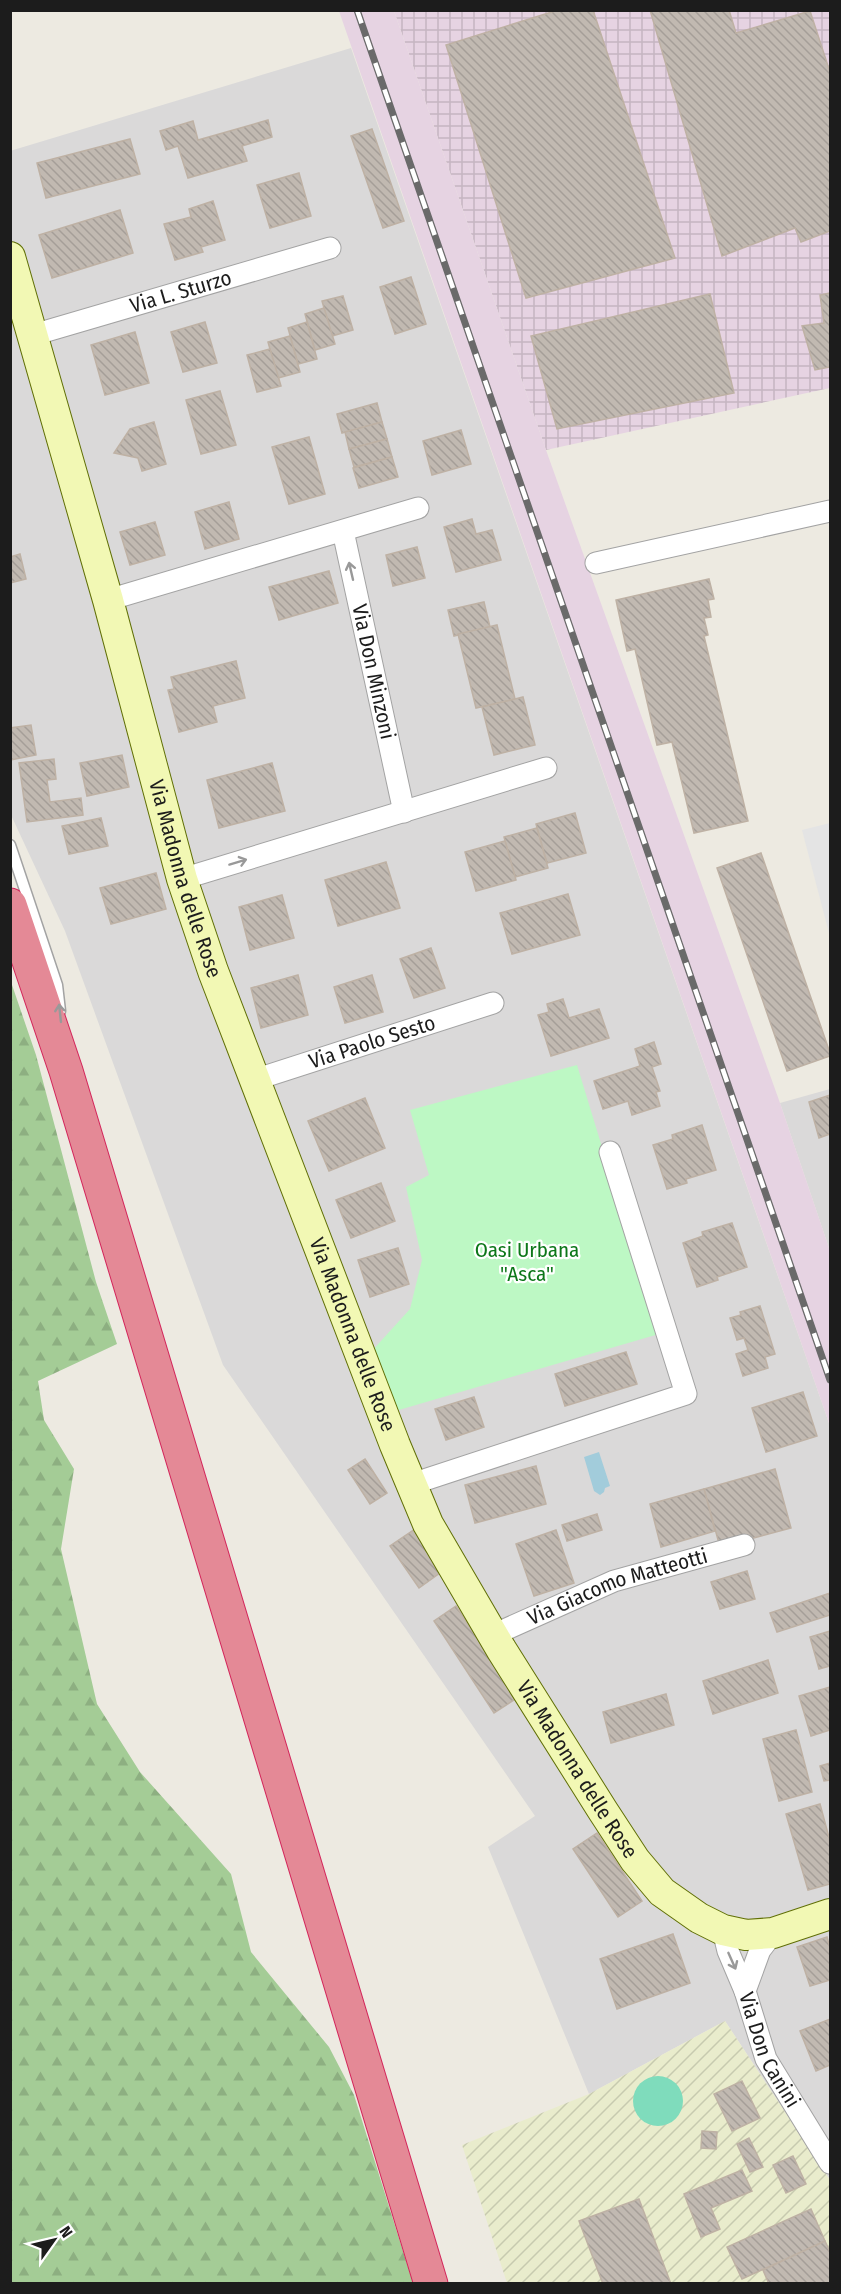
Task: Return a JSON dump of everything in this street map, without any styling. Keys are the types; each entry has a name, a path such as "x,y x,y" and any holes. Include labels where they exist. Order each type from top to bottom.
{"highway":[{"path":"10,905 66,1071 431,2283"}],"street":[{"name":"Via L. Sturzo","path":"33,335 330,248"},
{"name":"Via Madonna delle Rose","path":"13,274 33,335 108,600 183,879 213,971 428,1524 493,1635 635,1860 662,1892 699,1918 723,1930 746,1935 773,1933 831,1914"},
{"path":"108,600 418,508"},
{"path":"596,563 831,511"},
{"name":"Via Don Minzoni","path":"343,531 404,812"},
{"path":"183,879 546,768"},
{"name":"Via Paolo Sesto","path":"254,1080 493,1003"},
{"path":"412,1484 686,1394 610,1152"},
{"name":"Via Giacomo Matteotti","path":"493,1635 614,1581 744,1545"},
{"name":"Via Don Canini","path":"723,1930 728,1951 745,1991 766,2059 789,2100 831,2163"},
{"path":"745,1991 760,1950 773,1933"}],"lane":[{"path":"10,845 57,985 66,1071"}],"shaded area":[{"path":"339,11 394,11 546,450 780,1103 830,1251 830,1426"},
{"path":"394,11 830,11 830,388 546,450"},
{"path":"351,48 830,1426 830,2180 725,2021 589,2094 488,1847 535,1816 223,1365 65,931 11,815 10,151"},
{"path":"830,823 830,937 802,830"},
{"path":"830,1089 830,1251 780,1103"}],"green space":[{"path":"11,982 36,1055 96,1282 117,1344 38,1381 44,1420 74,1469 61,1549 97,1704 140,1772 231,1874 251,1952 329,2047 354,2095 413,2283 11,2283"},
{"name":"Oasi Urbana \"Asca\"","path":"577,1065 659,1334 392,1412 370,1353 410,1309 422,1260 406,1187 429,1175 410,1110"},
{"path":"725,2021 830,2180 830,2283 507,2283 462,2145 589,2094"},
{"path":"653,2076 663,2076 676,2083 683,2096 683,2106 676,2119 663,2126 653,2126 644,2122 637,2115 633,2106 633,2096 637,2087 644,2080"}],"water":[{"path":"599,1452 610,1486 605,1488 600,1495 594,1491 584,1457"}],"building":[{"path":"558,10 593,10 675,258 526,298 446,45"},
{"path":"650,10 729,10 736,33 810,11 830,72 830,231 801,242 795,228 722,256"},
{"path":"268,120 272,137 242,146 247,161 188,178 178,146 166,150 160,131 193,121 198,140"},
{"path":"372,129 404,221 383,228 351,136"},
{"path":"130,139 140,174 46,198 37,163"},
{"path":"299,173 311,216 270,228 257,185"},
{"path":"213,201 225,240 201,247 203,252 175,260 164,224 191,217 189,209"},
{"path":"120,210 133,253 52,278 39,235"},
{"path":"411,277 426,324 395,334 380,287"},
{"path":"830,293 830,367 815,370 802,326 824,323 820,295"},
{"path":"710,294 734,393 557,429 531,336"},
{"path":"343,296 353,330 332,336 322,301"},
{"path":"324,308 335,344 315,350 305,314"},
{"path":"205,322 217,363 183,372 171,332"},
{"path":"307,322 317,359 298,364 288,328"},
{"path":"135,332 149,383 105,395 91,345"},
{"path":"290,336 300,372 278,378 268,342"},
{"path":"270,349 281,386 257,392 247,355"},
{"path":"220,391 236,445 201,454 186,400"},
{"path":"377,403 382,422 342,433 337,414"},
{"path":"154,422 166,464 142,471 138,458 114,453 130,429"},
{"path":"382,422 387,439 349,449 345,432"},
{"path":"461,430 471,464 432,475 423,441"},
{"path":"309,437 325,494 289,504 272,447"},
{"path":"387,439 392,457 354,467 349,449"},
{"path":"392,457 398,477 359,488 353,468"},
{"path":"229,502 239,539 205,549 195,512"},
{"path":"472,519 476,534 492,530 501,560 456,572 444,527"},
{"path":"155,522 165,555 130,565 120,532"},
{"path":"417,547 425,578 393,586 386,555"},
{"path":"20,554 26,579 10,583 10,557"},
{"path":"329,571 338,603 279,620 269,587"},
{"path":"709,579 714,599 708,600 711,617 704,618 708,635 704,636 748,821 694,833 672,742 657,745 635,649 627,651 616,600"},
{"path":"484,602 490,627 454,636 448,610"},
{"path":"497,625 515,699 476,708 458,634"},
{"path":"236,661 245,698 213,706 217,722 179,732 168,690 174,689 171,677"},
{"path":"523,697 535,745 494,755 482,707"},
{"path":"31,725 36,755 10,760 10,728"},
{"path":"122,755 129,787 87,796 80,763"},
{"path":"54,759 56,779 47,780 50,802 81,798 83,815 27,822 19,763"},
{"path":"272,763 285,811 219,828 207,780"},
{"path":"575,813 586,853 547,863 536,824"},
{"path":"101,818 108,846 69,854 62,826"},
{"path":"537,828 548,868 515,877 504,837"},
{"path":"505,841 516,880 476,891 465,852"},
{"path":"761,853 830,1053 830,1056 787,1071 717,868"},
{"path":"386,862 400,908 338,926 325,880"},
{"path":"156,873 166,909 111,924 100,888"},
{"path":"568,894 580,935 512,954 500,913"},
{"path":"282,895 294,938 250,950 239,907"},
{"path":"431,948 445,988 414,998 400,959"},
{"path":"298,975 308,1015 261,1028 251,988"},
{"path":"372,975 383,1012 345,1023 334,987"},
{"path":"563,999 569,1018 599,1009 609,1038 551,1056 538,1015 549,1012 547,1004"},
{"path":"654,1042 661,1064 652,1067 660,1091 656,1092 660,1106 632,1115 628,1101 603,1109 594,1081 640,1066 635,1049"},
{"path":"830,1095 830,1134 819,1138 809,1102"},
{"path":"365,1098 385,1148 329,1171 308,1121"},
{"path":"702,1125 716,1170 686,1179 687,1183 667,1189 653,1145 673,1139 672,1135"},
{"path":"381,1183 395,1221 351,1238 336,1200"},
{"path":"732,1223 747,1267 717,1277 718,1280 697,1287 683,1243 703,1236 702,1232"},
{"path":"398,1248 409,1284 370,1297 358,1260"},
{"path":"760,1306 775,1354 765,1357 768,1368 743,1376 736,1354 748,1350 744,1338 737,1340 730,1318 741,1315 740,1312"},
{"path":"626,1352 637,1384 565,1406 555,1374"},
{"path":"803,1392 817,1436 766,1452 752,1408"},
{"path":"474,1397 484,1427 446,1440 435,1409"},
{"path":"365,1459 387,1493 370,1504 348,1470"},
{"path":"536,1466 546,1504 475,1523 465,1485"},
{"path":"775,1469 791,1528 720,1547 704,1489"},
{"path":"704,1489 715,1531 661,1547 650,1504"},
{"path":"597,1514 602,1530 567,1541 562,1525"},
{"path":"415,1529 444,1570 419,1588 390,1546"},
{"path":"556,1530 574,1583 534,1596 516,1544"},
{"path":"747,1571 755,1599 720,1609 711,1582"},
{"path":"830,1593 830,1615 777,1632 770,1613"},
{"path":"456,1606 517,1698 494,1713 434,1621"},
{"path":"830,1631 830,1666 819,1669 810,1637"},
{"path":"768,1660 778,1693 713,1714 703,1681"},
{"path":"830,1687 830,1730 811,1736 799,1696"},
{"path":"666,1694 674,1725 611,1743 603,1712"},
{"path":"796,1730 812,1792 779,1801 763,1739"},
{"path":"830,1763 830,1780 824,1781 820,1766"},
{"path":"820,1804 830,1841 830,1884 808,1890 786,1814"},
{"path":"597,1833 642,1901 618,1917 573,1849"},
{"path":"673,1934 690,1983 617,2009 600,1959"},
{"path":"827,1937 830,1948 830,1980 810,1986 797,1947"},
{"path":"830,2019 830,2065 816,2071 800,2031"},
{"path":"742,2081 760,2118 732,2131 714,2094"},
{"path":"702,2131 717,2132 716,2149 701,2148"},
{"path":"749,2138 763,2167 750,2172 737,2144"},
{"path":"793,2156 806,2184 786,2193 773,2165"},
{"path":"742,2170 752,2191 711,2208 720,2229 701,2237 684,2194"},
{"path":"639,2199 671,2284 603,2284 579,2221"},
{"path":"811,2209 825,2241 742,2279 727,2247"},
{"path":"825,2241 830,2252 830,2284 769,2284 763,2270"}],"railway":[{"path":"357,10 830,1380"}]}
